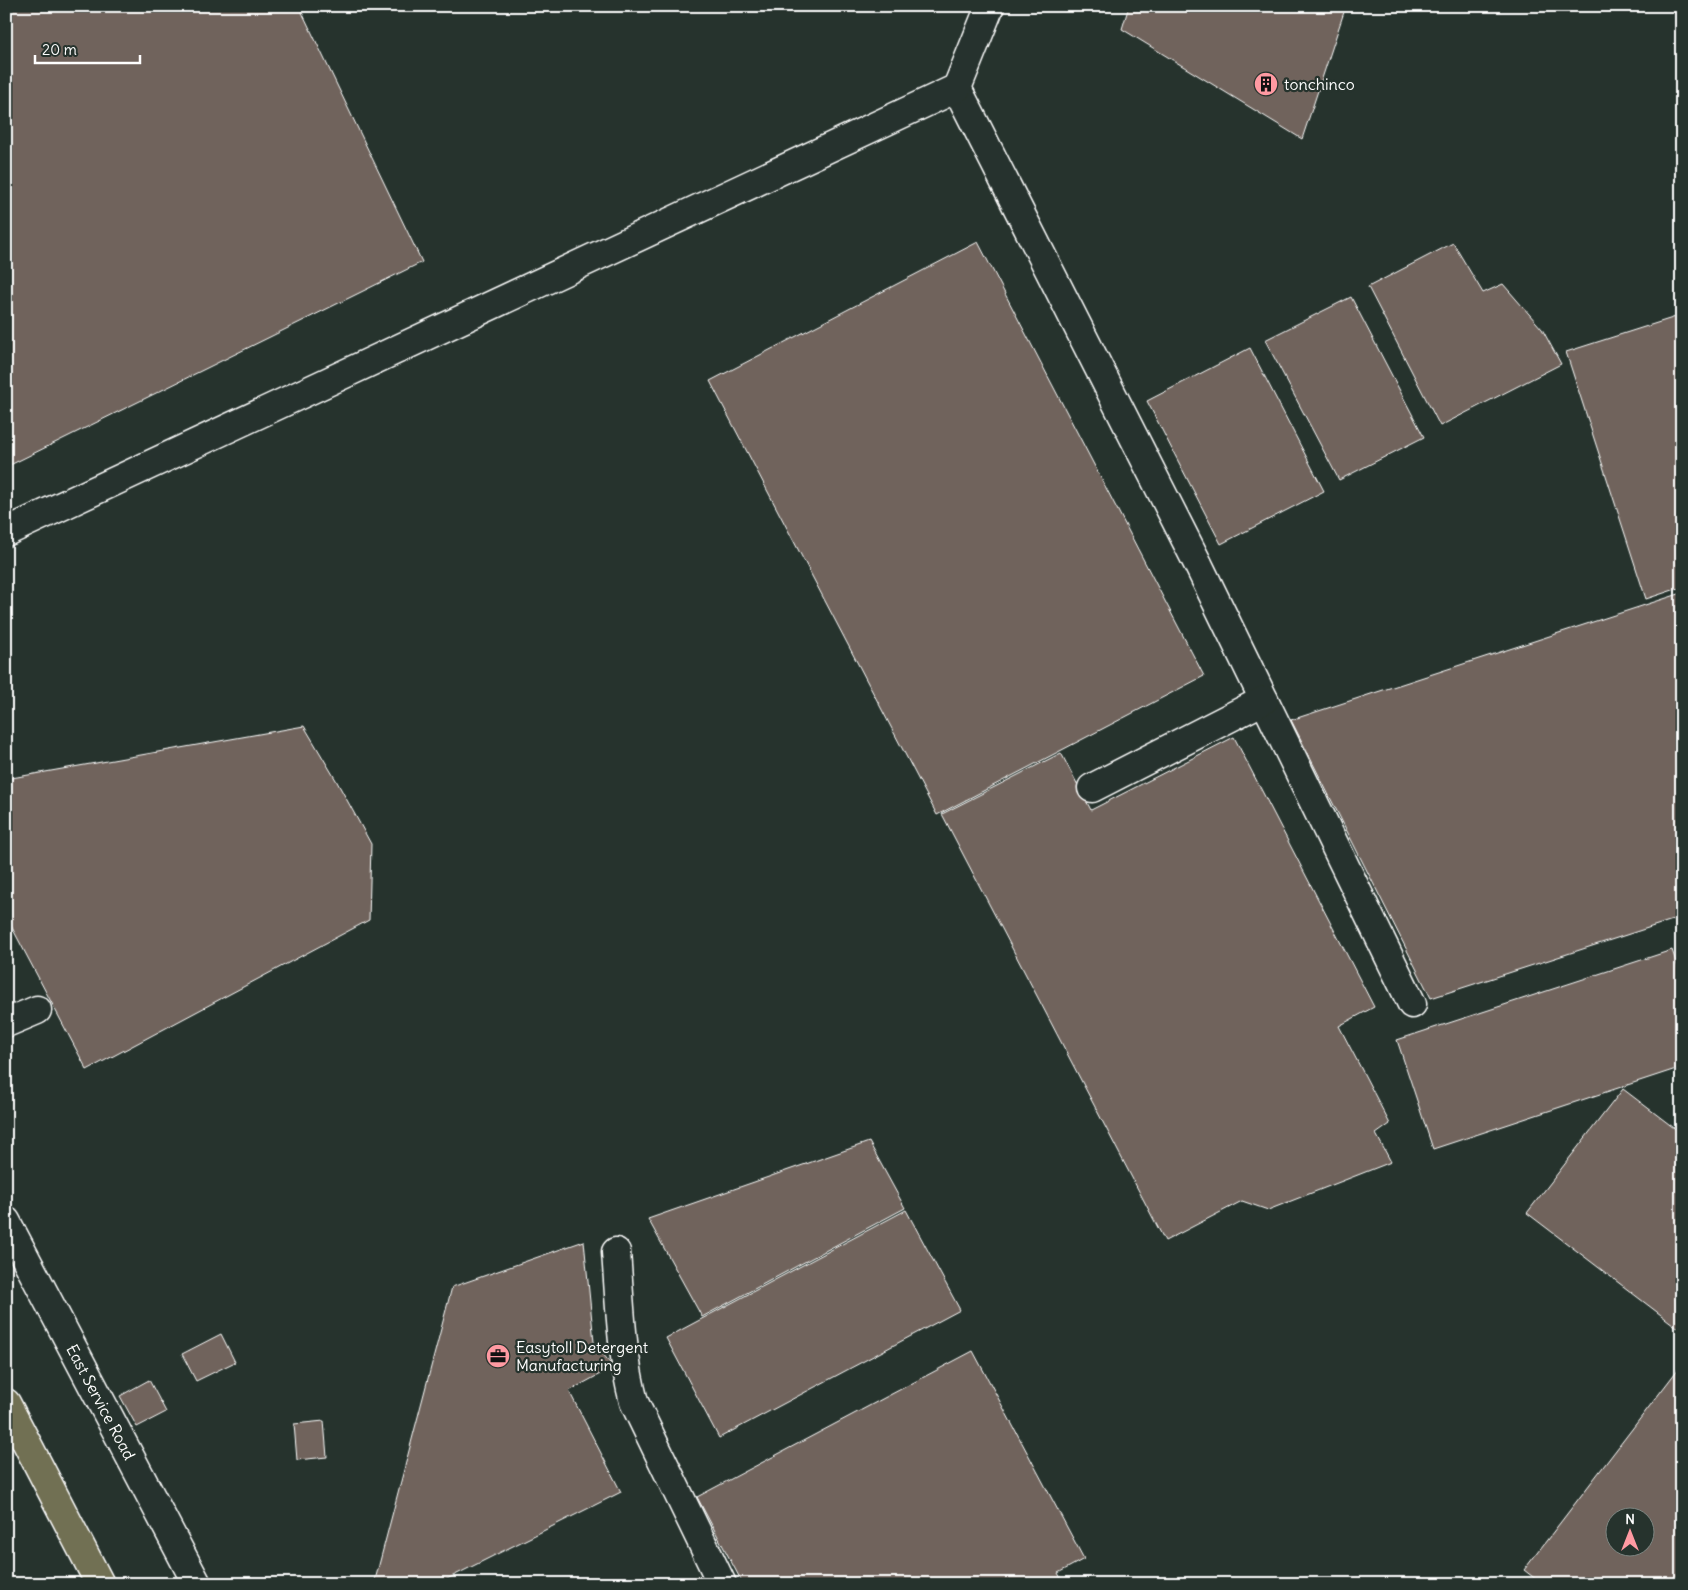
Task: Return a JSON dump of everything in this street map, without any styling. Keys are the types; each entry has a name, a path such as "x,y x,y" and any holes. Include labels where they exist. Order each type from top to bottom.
{"highway":[{"path":"6,1403 100,1584"}],"street":[{"path":"6,532 957,88 990,6"},
{"path":"957,88 1194,556 1412,1004"},
{"path":"1092,788 1264,700"},
{"path":"6,1024 37,1010"},
{"name":"East Service Road","path":"6,1221 197,1584"},
{"path":"616,1252 622,1345 634,1402 722,1584"}],"building":[{"path":"6,6 299,6 422,262 6,467"},
{"name":"tonchinco","path":"1129,6 1346,6 1302,139 1122,29"},
{"path":"978,242 1204,676 937,815 710,381"},
{"path":"1453,243 1483,293 1503,284 1542,329 1561,364 1440,426 1368,287"},
{"path":"1351,297 1424,437 1339,480 1265,340"},
{"path":"1682,315 1682,587 1646,599 1566,352"},
{"path":"1250,348 1324,491 1221,544 1147,401"},
{"path":"1682,593 1682,917 1431,998 1291,720"},
{"path":"304,726 371,844 369,920 87,1070 8,920 6,921 6,779"},
{"path":"1234,737 1374,1007 1339,1026 1390,1124 1376,1134 1391,1162 1268,1210 1242,1201 1165,1241 942,814 1061,753 1091,810"},
{"path":"1672,950 1682,979 1682,1067 1433,1149 1397,1040"},
{"path":"1623,1089 1682,1134 1682,1331 1527,1213"},
{"path":"869,1142 905,1208 702,1317 648,1219"},
{"path":"906,1210 960,1310 719,1438 666,1338"},
{"path":"584,1241 594,1342 613,1367 569,1391 621,1492 437,1584 374,1584 452,1287"},
{"path":"221,1334 235,1362 196,1381 182,1354"},
{"path":"973,1351 1084,1559 1058,1573 1064,1584 743,1584 697,1497"},
{"path":"1682,1364 1682,1584 1542,1584 1524,1570"},
{"path":"149,1380 166,1412 137,1427 120,1396"},
{"path":"324,1421 327,1457 297,1460 294,1424"}],"place":[{"name":"tonchinco","path":"1266,84"},
{"name":"Easytoll Detergent Manufacturing","path":"498,1356"}]}
